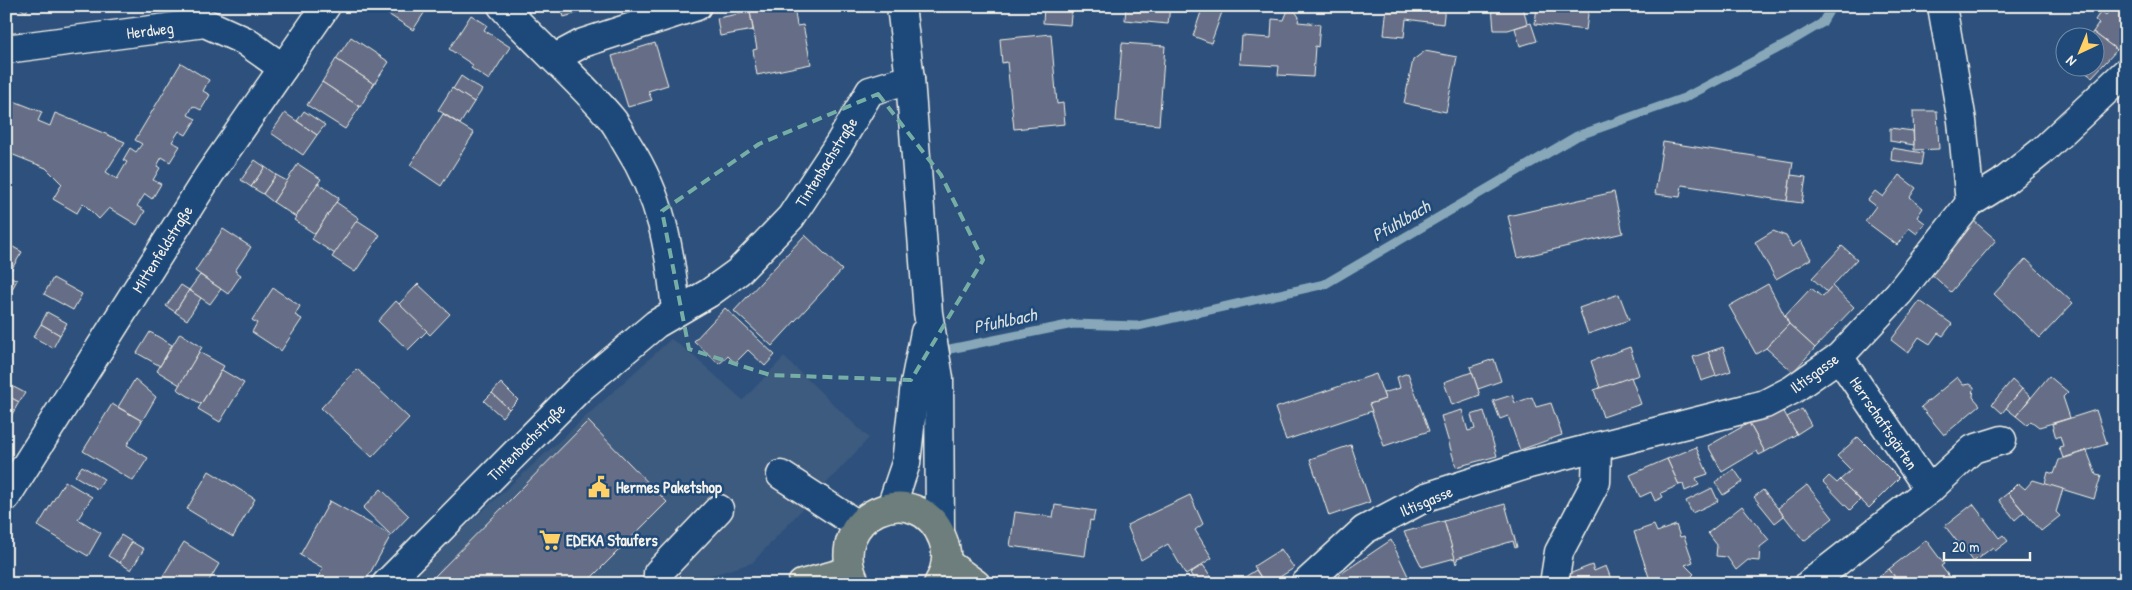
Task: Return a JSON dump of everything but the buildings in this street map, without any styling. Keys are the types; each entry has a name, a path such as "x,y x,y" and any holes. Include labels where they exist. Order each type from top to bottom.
{"main road":[{"path":"802,584 853,577 847,555 850,539 858,525 878,510 891,507 905,507 919,511 931,520 940,531 946,546 942,573 976,584"}],"street":[{"name":"Mittenfeldstraße","path":"6,497 209,175 326,6"},
{"path":"502,6 555,58 613,120 640,164 661,212 671,261 676,311"},
{"path":"555,58 582,42 697,6"},
{"path":"901,6 910,79 928,313 939,378 940,531"},
{"path":"1942,6 1962,120 1970,204"},
{"name":"Herdweg","path":"6,49 205,23 246,41 283,68"},
{"name":"Iltisgasse","path":"1305,584 1364,530 1426,497 1529,464 1766,404 1792,390 1838,357 1899,293 1970,204 2002,183 2041,152 2126,72"},
{"name":"Tintenbachstraße","path":"386,584 579,389 656,324 709,293 738,272 791,217 839,144 870,91 910,79"},
{"path":"891,507 906,463 915,383 928,313"},
{"name":"Herrschaftsgärten","path":"1838,357 1929,490"},
{"path":"1809,584 1929,490 1973,449 2002,440"},
{"path":"1554,584 1559,552 1596,482 1597,448"},
{"path":"782,475 858,525"},
{"path":"658,584 658,574 719,509"}],"highlighted area":[{"path":"878,94 941,175 983,260 911,380 770,375 689,349 662,211 759,144"}],"shaded area":[{"path":"671,339 689,352 743,400 784,357 869,438 752,563 682,584 412,584 434,555"}],"waterway":[{"name":"Pfuhlbach","path":"945,350 1073,324 1138,326 1325,284 1577,136 1684,98 1790,42 1822,23 1832,6"}],"place":[{"name":"Hermes Paketshop","path":"599,487"},
{"name":"EDEKA Staufers","path":"550,540"}]}
